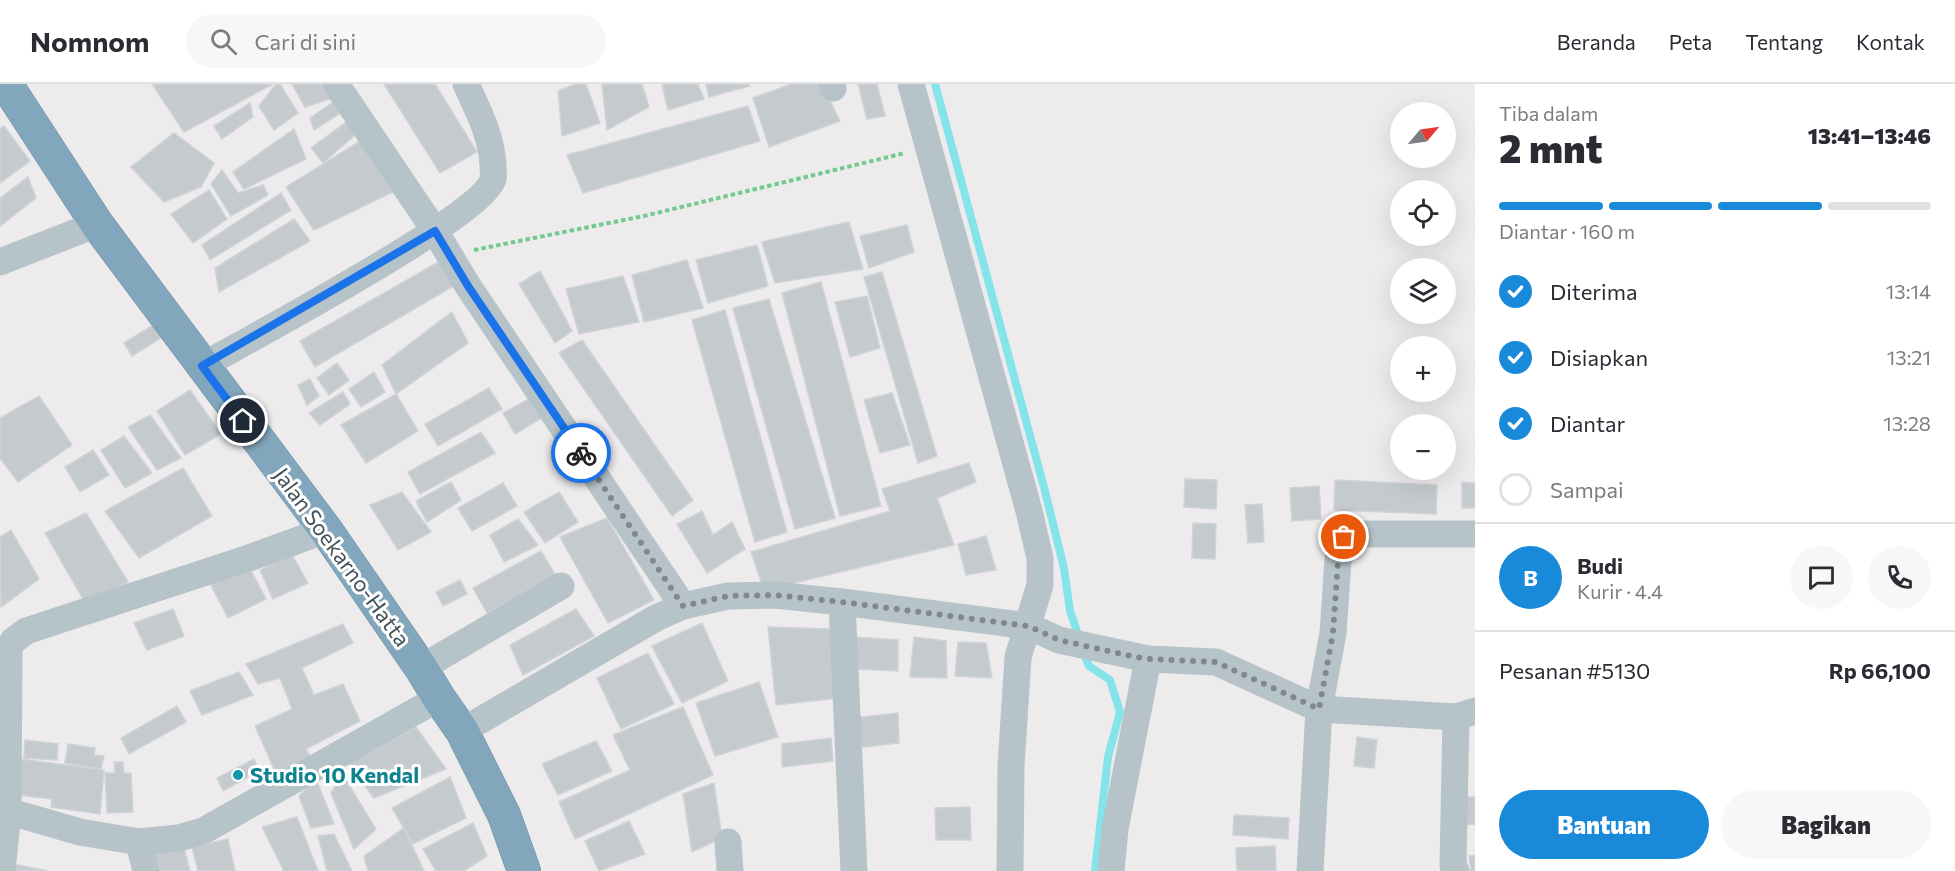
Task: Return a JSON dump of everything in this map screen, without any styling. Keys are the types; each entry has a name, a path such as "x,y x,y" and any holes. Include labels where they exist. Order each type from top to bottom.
{"highway":[{"name":"Jalan Soekarno-Hatta","path":"6,84 97,224 326,530 421,668 462,731 504,815 525,871"}],"street":[{"path":"336,84 435,231 468,286 683,606"},
{"path":"202,366 435,231 483,194 494,179 492,153 485,125 466,84"},
{"path":"911,84 1040,558 1040,585 1018,657 1011,766 1010,871"},
{"path":"0,262 97,224"},
{"path":"2,871 9,649 14,641 13,632 249,558 326,530"},
{"path":"1311,871 1319,709 1333,633 1339,546 1344,537 1350,534 1475,534"},
{"path":"421,668 561,586"},
{"path":"462,731 656,618 683,606 728,596 775,595 1028,626 1059,640 1103,651 1148,659 1216,662 1319,709 1465,714 1453,866 1456,871"},
{"path":"842,602 854,871"},
{"path":"1111,871 1115,829 1148,659"},
{"path":"4,811 80,832 139,842 179,838 203,831 439,698"},
{"path":"139,842 146,871"},
{"path":"728,842 730,871"}],"path":[{"path":"450,255 644,216 928,147"}],"building":[{"path":"152,84 273,84 184,132"},
{"path":"276,84 280,84 298,113 274,130 259,106"},
{"path":"292,84 321,84 330,99 305,107"},
{"path":"384,84 435,84 477,152 440,173"},
{"path":"575,84 586,84 600,123 562,136 558,91"},
{"path":"602,84 642,84 649,107 607,130"},
{"path":"662,84 698,84 704,99 668,110"},
{"path":"706,84 749,84 750,86 709,97"},
{"path":"791,84 822,84 840,121 769,147 753,98"},
{"path":"858,84 877,84 885,116 867,119"},
{"path":"336,100 342,112 314,130 310,118"},
{"path":"250,103 253,117 222,139 214,126"},
{"path":"748,106 760,141 583,193 567,155"},
{"path":"348,121 355,135 323,163 311,148"},
{"path":"4,126 30,161 0,183 0,129"},
{"path":"294,129 306,159 244,189 233,172"},
{"path":"174,133 214,163 201,187 164,202 131,167"},
{"path":"360,141 393,192 314,230 286,187"},
{"path":"222,170 238,193 263,185 268,195 231,216 211,184"},
{"path":"28,177 36,198 0,226 0,198"},
{"path":"209,190 227,219 193,243 171,214"},
{"path":"281,193 291,210 210,260 202,245"},
{"path":"294,219 310,241 219,292 215,268"},
{"path":"849,222 863,269 775,283 762,242"},
{"path":"907,225 914,252 869,268 860,236"},
{"path":"757,245 768,286 708,303 696,260"},
{"path":"442,260 457,284 315,367 300,341"},
{"path":"687,260 703,308 644,322 632,275"},
{"path":"540,271 572,331 555,343 519,284"},
{"path":"882,272 937,456 918,463 864,277"},
{"path":"623,276 639,322 579,334 566,289"},
{"path":"821,282 881,506 840,516 782,293"},
{"path":"867,296 880,348 850,357 835,302"},
{"path":"769,299 835,518 795,529 733,308"},
{"path":"725,310 787,532 755,542 692,320"},
{"path":"452,312 468,343 396,394 382,365"},
{"path":"153,325 161,338 132,356 124,343"},
{"path":"582,340 693,500 672,516 559,353"},
{"path":"337,363 349,380 329,395 317,378"},
{"path":"374,372 385,392 361,407 349,389"},
{"path":"310,379 319,396 307,405 298,385"},
{"path":"489,388 502,409 438,446 425,424"},
{"path":"190,390 221,434 185,455 157,411"},
{"path":"343,392 350,404 320,425 309,413"},
{"path":"892,393 910,445 880,453 864,400"},
{"path":"396,394 418,431 366,463 341,425"},
{"path":"39,396 72,445 18,482 0,458 0,418"},
{"path":"534,396 547,415 515,434 503,413"},
{"path":"150,415 181,458 157,470 128,427"},
{"path":"481,432 495,453 420,494 408,472"},
{"path":"124,436 152,473 125,488 101,450"},
{"path":"93,450 109,475 80,492 65,467"},
{"path":"969,463 976,482 937,498 954,545 764,590 751,552 890,511 882,489"},
{"path":"183,468 212,516 139,558 105,511"},
{"path":"1185,479 1217,480 1216,509 1184,507"},
{"path":"1335,480 1437,485 1436,514 1334,510"},
{"path":"451,482 461,500 427,522 416,501"},
{"path":"1462,482 1475,483 1475,508 1462,508"},
{"path":"503,483 517,506 472,531 458,508"},
{"path":"1319,486 1321,519 1292,521 1290,488"},
{"path":"402,492 431,532 398,550 370,505"},
{"path":"559,492 578,522 545,543 524,512"},
{"path":"1262,504 1264,542 1248,543 1245,505"},
{"path":"702,511 713,535 732,522 745,549 707,573 677,524"},
{"path":"86,513 128,582 86,604 45,533"},
{"path":"607,518 654,600 608,623 560,537"},
{"path":"518,519 538,545 504,562 490,535"},
{"path":"1193,523 1216,524 1215,559 1192,558"},
{"path":"11,530 39,579 1,607 0,537"},
{"path":"986,536 996,570 966,575 958,544"},
{"path":"541,551 556,576 487,613 473,588"},
{"path":"292,555 308,583 273,599 260,570"},
{"path":"249,567 266,599 228,618 211,585"},
{"path":"460,580 467,594 443,606 436,592"},
{"path":"173,609 184,636 147,650 134,623"},
{"path":"576,609 594,636 523,675 510,645"},
{"path":"702,623 728,681 682,703 652,646"},
{"path":"343,624 353,643 302,668 314,695 343,684 360,721 306,749 313,761 278,778 255,726 292,709 280,678 258,684 246,664"},
{"path":"768,627 831,629 839,698 776,705"},
{"path":"853,637 898,640 898,671 855,669"},
{"path":"914,637 946,641 947,678 910,677"},
{"path":"958,642 986,643 992,678 955,676"},
{"path":"648,653 674,704 621,729 597,678"},
{"path":"239,672 253,695 202,715 190,691"},
{"path":"759,682 778,737 715,756 696,703"},
{"path":"177,706 186,722 129,754 121,738"},
{"path":"683,707 713,775 575,839 559,802 630,770 613,735"},
{"path":"898,713 899,743 855,748 853,718"},
{"path":"416,727 446,769 374,798 348,763"},
{"path":"1357,737 1377,740 1374,768 1354,766"},
{"path":"831,738 833,761 782,767 782,744"},
{"path":"25,740 58,744 57,760 24,758"},
{"path":"596,741 612,771 558,795 542,764"},
{"path":"68,744 95,748 94,755 104,756 101,769 65,763"},
{"path":"13,758 104,770 100,814 51,807 52,799 18,795"},
{"name":"Studio 10 Kendal","path":"254,759 259,771 223,791 217,778"},
{"path":"114,762 123,762 124,773 131,773 133,812 107,813 105,773 115,773"},
{"path":"343,775 376,829 354,849 331,793"},
{"path":"450,777 466,818 413,844 392,808"},
{"path":"316,779 334,824 311,828 299,796"},
{"path":"714,783 722,838 692,852 683,794"},
{"path":"1462,797 1475,797 1475,824 1464,825"},
{"path":"970,807 971,840 936,840 935,808"},
{"path":"1234,815 1289,818 1288,839 1233,835"},
{"path":"297,817 318,871 284,871 262,827"},
{"path":"629,821 645,854 599,871 585,841"},
{"path":"473,823 487,856 464,871 436,871 423,849"},
{"path":"404,828 424,871 368,871 364,856"},
{"path":"334,834 352,871 327,871 318,836"},
{"path":"228,839 235,871 198,871 192,847"},
{"path":"183,844 190,871 160,871 155,852"},
{"path":"1275,846 1276,871 1237,871 1236,848"},
{"path":"1475,855 1475,871 1471,871 1469,856"},
{"path":"8,863 48,871 7,871"}],"waterway":[{"path":"935,84 1045,491 1064,568 1070,611 1080,640"},
{"path":"1083,651 1089,666 1110,680 1120,712 1108,757 1095,871"}],"way so far":[{"path":"581,453 683,606 728,596 775,595 1028,626 1059,640 1103,651 1148,659 1216,662 1319,709 1333,633 1339,546 1344,537"}],"place":[{"name":"Studio 10 Kendal","path":"238,775"}],"route":[{"path":"243,421 202,366 435,231 468,286 581,453"}]}
